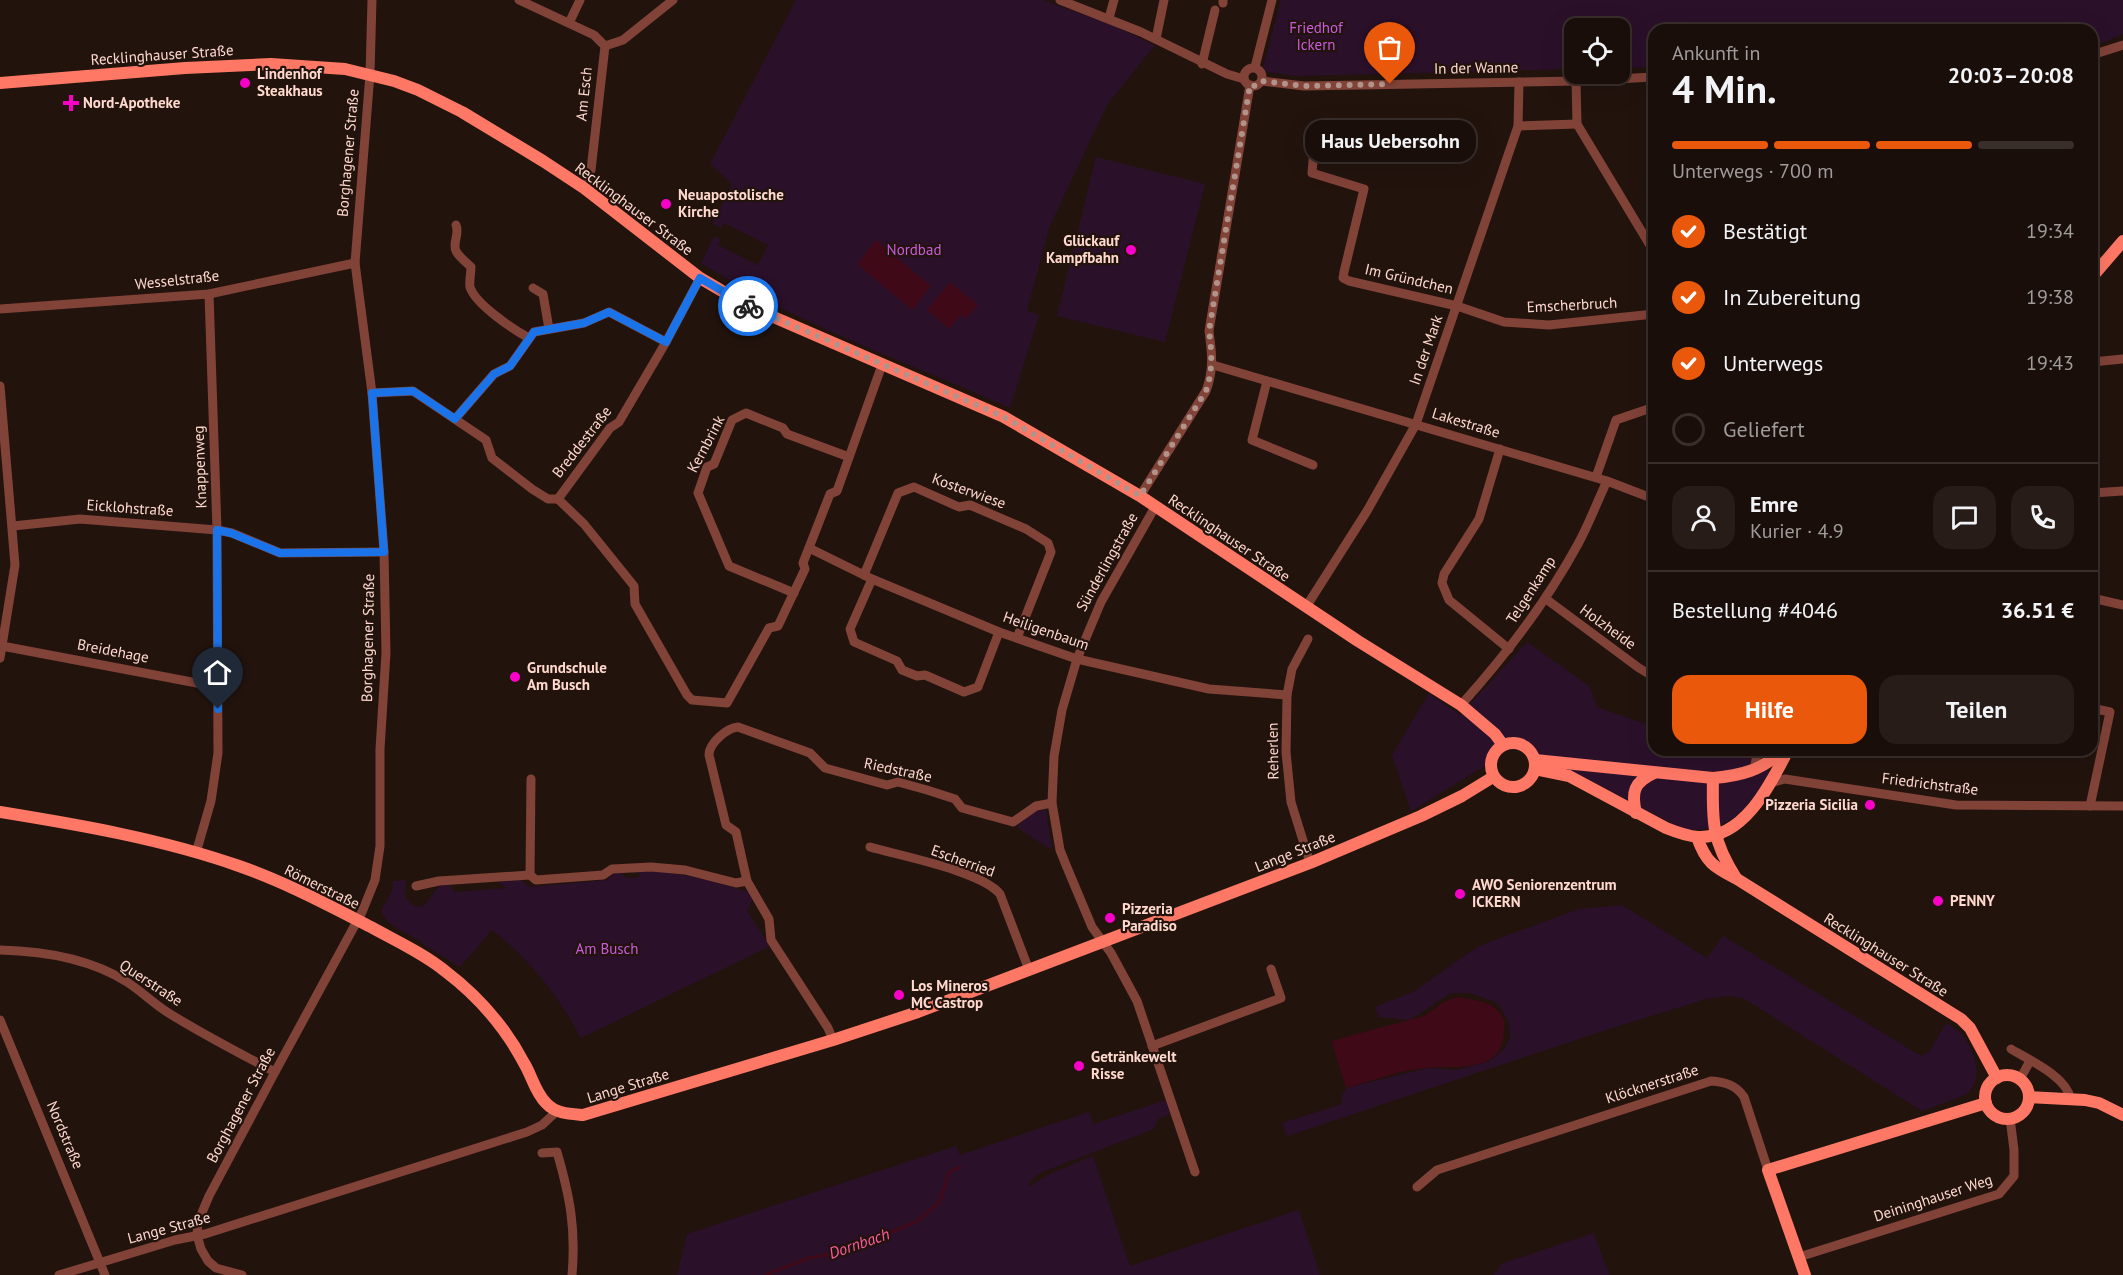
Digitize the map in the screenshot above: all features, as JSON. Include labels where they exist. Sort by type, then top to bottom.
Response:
[{"type":"main road","name":"Recklinghauser Straße","points":[[0,83],[247,64],[295,64],[370,74],[418,90],[462,112],[585,188],[700,278],[767,316],[1004,417],[1140,496],[1306,607],[1461,705],[1495,734],[1503,745]]},
{"type":"main road","points":[[2098,270],[2123,241]]},
{"type":"main road","points":[[1516,743],[1532,753],[1535,765],[1529,781],[1517,788],[1504,786],[1493,777],[1490,765],[1494,753],[1503,745],[1516,743]]},
{"type":"main road","points":[[1535,765],[1713,778],[1736,776],[1754,770],[1775,756]]},
{"type":"main road","points":[[1535,765],[1569,776],[1666,828],[1697,837],[1715,835],[1733,825],[1750,811],[1770,783],[1785,756]]},
{"type":"main road","points":[[1636,813],[1634,794],[1636,786],[1641,780],[1655,772]]},
{"type":"main road","name":"Lange Straße","points":[[556,1111],[568,1114],[591,1114],[918,1012],[1310,863],[1421,816],[1462,796],[1493,777]]},
{"type":"main road","name":"Recklinghauser Straße","points":[[1713,778],[1715,835],[1724,859],[1737,879]]},
{"type":"main road","name":"Römerstraße","points":[[0,812],[141,839],[196,853],[266,877],[333,906],[424,956],[472,993],[501,1025],[525,1064],[538,1093],[546,1104],[556,1111]]},
{"type":"main road","name":"Recklinghauser Straße","points":[[1697,837],[1707,859],[1713,866],[1961,1019],[1973,1034],[1997,1078]]},
{"type":"main road","points":[[2008,1075],[2020,1079],[2025,1084],[2029,1097],[2025,1109],[2016,1117],[2010,1118],[1993,1113],[1986,1103],[1987,1089],[1997,1078],[2008,1075]]},
{"type":"main road","points":[[2029,1097],[2070,1098],[2099,1103],[2123,1115]]},
{"type":"main road","points":[[1805,1275],[1768,1170],[1986,1103]]},
{"type":"street","name":"Borghagener Straße","points":[[197,1235],[202,1211],[358,921],[375,880],[380,846],[380,749],[386,653],[384,552],[372,393],[355,263],[370,74],[372,0]]},
{"type":"street","points":[[519,0],[594,35],[605,46],[623,40],[673,0]]},
{"type":"street","points":[[569,23],[580,0]]},
{"type":"street","points":[[1060,0],[1110,18],[1202,64],[1247,82],[1255,86],[1262,81],[1262,72],[1255,67],[1247,69],[1247,82],[1209,331],[1212,365],[1206,391],[1140,496]]},
{"type":"street","points":[[1110,18],[1114,0]]},
{"type":"street","points":[[1156,39],[1164,0]]},
{"type":"street","points":[[1255,67],[1272,0]]},
{"type":"street","points":[[1202,64],[1220,4]]},
{"type":"street","points":[[2098,53],[2123,45]]},
{"type":"street","name":"Am Esch","points":[[585,188],[591,170],[605,46]]},
{"type":"street","name":"In der Wanne","points":[[1630,78],[1648,77]]},
{"type":"street","name":"In der Wanne","points":[[1262,81],[1304,86],[1564,81]]},
{"type":"street","name":"In der Mark","points":[[1306,607],[1367,511],[1416,424],[1518,126],[1519,82]]},
{"type":"street","points":[[1576,84],[1577,124],[1648,242]]},
{"type":"street","points":[[1518,126],[1577,124]]},
{"type":"street","name":"Im Gründchen","points":[[1314,149],[1312,173],[1364,189],[1343,278],[1457,306]]},
{"type":"street","points":[[456,225],[458,230],[455,247],[457,253],[471,267],[470,287],[482,304],[517,332],[529,338]]},
{"type":"street","name":"Wesselstraße","points":[[0,309],[209,294],[355,263]]},
{"type":"street","name":"Breddestraße","points":[[558,499],[610,428],[619,422],[700,278]]},
{"type":"street","points":[[533,288],[543,294],[549,329]]},
{"type":"street","name":"Knappenweg","points":[[196,853],[212,801],[218,753],[217,530],[209,294]]},
{"type":"street","name":"Emscherbruch","points":[[1457,306],[1504,322],[1549,325],[1648,315]]},
{"type":"street","points":[[455,419],[494,374],[510,366],[534,332],[584,323],[609,312],[666,342]]},
{"type":"street","points":[[2098,361],[2123,359]]},
{"type":"street","points":[[372,393],[413,391],[486,440],[492,458],[532,489],[548,500],[558,499],[584,524],[634,586],[635,604],[687,695],[692,700],[727,703],[769,628],[778,626],[794,593],[805,568],[803,563],[808,548],[830,494],[837,491],[882,365]]},
{"type":"street","name":"Lakestraße","points":[[1212,365],[1596,477],[1648,497]]},
{"type":"street","points":[[1268,381],[1252,440],[1313,465]]},
{"type":"street","points":[[0,386],[13,526],[15,577],[0,658]]},
{"type":"street","points":[[1596,477],[1616,420],[1648,409]]},
{"type":"street","name":"Kernbrink","points":[[794,593],[729,566],[698,493],[708,467],[714,464],[732,420],[746,413],[783,428],[787,434],[849,457]]},
{"type":"street","points":[[1500,449],[1479,519],[1444,574],[1442,583],[1449,600],[1509,649]]},
{"type":"street","name":"Telgenkamp","points":[[1461,705],[1509,649],[1546,599],[1579,543],[1607,481]]},
{"type":"street","name":"Kosterwiese","points":[[999,632],[978,687],[964,692],[925,675],[917,676],[902,670],[897,661],[854,642],[850,629],[898,493],[914,487],[959,507],[970,505],[1026,529],[1048,543],[1051,552],[1017,638]]},
{"type":"street","points":[[2098,493],[2123,491]]},
{"type":"street","name":"Sünderlingstraße","points":[[1103,942],[1092,927],[1063,858],[1052,803],[1054,756],[1062,710],[1077,659],[1101,602],[1155,507]]},
{"type":"street","name":"Eicklohstraße","points":[[13,526],[80,519],[217,530],[231,533],[280,553],[384,552]]},
{"type":"street","name":"Heiligenbaum","points":[[808,548],[868,577],[999,632],[1077,659],[1209,689],[1287,695]]},
{"type":"street","name":"Holzheide","points":[[1546,599],[1648,673]]},
{"type":"street","points":[[2098,599],[2123,605]]},
{"type":"street","name":"Reherlen","points":[[1308,639],[1292,669],[1287,695],[1287,775],[1291,802],[1310,863]]},
{"type":"street","name":"Breidehage","points":[[2,646],[218,687]]},
{"type":"street","points":[[2090,806],[2110,712],[2098,709]]},
{"type":"street","name":"Riedstraße","points":[[833,1040],[771,940],[769,920],[747,880],[736,832],[726,825],[709,755],[711,745],[734,726],[810,753],[825,768],[887,785],[898,782],[927,790],[955,799],[962,808],[1013,822],[1036,806],[1052,803]]},
{"type":"street","points":[[1754,770],[1757,756]]},
{"type":"street","points":[[530,875],[531,779]]},
{"type":"street","name":"Friedrichstraße","points":[[1770,783],[1785,779],[1956,805],[2123,806]]},
{"type":"street","name":"Escherried","points":[[870,847],[954,870],[993,886],[1000,894],[1029,970]]},
{"type":"street","points":[[416,886],[439,881],[530,875],[536,880],[548,880],[603,875],[612,869],[651,867],[685,870],[736,883],[747,880]]},
{"type":"street","points":[[1103,942],[1137,1001],[1195,1172]]},
{"type":"street","name":"Querstraße","points":[[0,950],[34,950],[104,970],[127,982],[165,1011],[195,1029],[275,1072]]},
{"type":"street","points":[[1152,1046],[1281,998],[1271,969]]},
{"type":"street","name":"Nordstraße","points":[[0,1020],[102,1262],[105,1275]]},
{"type":"street","points":[[2011,1049],[2063,1082],[2070,1098]]},
{"type":"street","points":[[2020,1079],[2030,1061]]},
{"type":"street","name":"Klöcknerstraße","points":[[1417,1187],[1437,1170],[1711,1081],[1724,1082],[1739,1090],[1744,1097],[1768,1170]]},
{"type":"street","name":"Lange Straße","points":[[59,1275],[212,1232],[533,1130],[542,1125],[556,1111]]},
{"type":"street","name":"Deininghauser Weg","points":[[1799,1257],[2000,1194],[2014,1176],[2010,1118]]},
{"type":"street","points":[[542,1153],[557,1152],[572,1205],[574,1252],[572,1275]]},
{"type":"street","points":[[197,1235],[201,1249],[211,1264],[216,1268],[242,1275]]},
{"type":"green space","name":"Nordbad","points":[[796,0],[1043,0],[1109,24],[1155,45],[1107,105],[1049,228],[1027,311],[1039,315],[1010,408],[814,324],[701,263],[714,236],[721,239],[718,245],[758,265],[768,245],[724,223],[721,228],[712,224],[732,184],[710,164]]},
{"type":"green space","name":"Friedhof Ickern","points":[[1281,0],[2123,0],[2123,34],[2098,45],[2098,24],[1648,24],[1648,67],[1630,68],[1630,18],[1564,18],[1564,69],[1297,76],[1262,71]]},
{"type":"green space","name":"Glückauf Kampfbahn","points":[[1096,157],[1205,184],[1165,342],[1057,316]]},
{"type":"green space","points":[[1527,642],[1589,686],[1597,707],[1648,725],[1648,756],[1752,756],[1771,773],[1736,816],[1715,827],[1684,830],[1578,774],[1541,765],[1535,750],[1513,737],[1490,749],[1485,766],[1411,811],[1392,755],[1429,693],[1460,715]]},
{"type":"green space","points":[[1037,810],[1046,811],[1052,848],[1050,849],[1018,828],[1018,825]]},
{"type":"green space","name":"Am Busch","points":[[637,871],[680,874],[749,892],[754,898],[747,911],[770,946],[581,1038],[563,1008],[531,966],[492,930],[460,967],[395,927],[382,912],[393,881],[406,880],[405,897],[415,907],[424,906],[439,886],[450,885],[455,892],[505,888],[499,882],[521,880],[529,887],[607,880],[616,872],[621,872],[626,878],[641,877]]},
{"type":"green space","points":[[1622,905],[1707,958],[1723,936],[1921,1056],[1929,1052],[1946,1023],[1962,1035],[1971,1049],[1976,1065],[1975,1082],[1965,1095],[1922,1111],[1745,999],[1729,996],[1706,999],[1612,1028],[1287,1136],[1282,1123],[1342,1104],[1341,1098],[1346,1088],[1428,1068],[1457,1070],[1488,1062],[1504,1049],[1510,1038],[1509,1022],[1498,1003],[1470,993],[1451,993],[1410,1020],[1379,1017],[1375,1007],[1413,992],[1479,946],[1579,909]]},
{"type":"green space","points":[[1166,1100],[1170,1114],[1158,1119],[1154,1129],[1050,1169],[1039,1174],[1028,1184],[1030,1186],[1047,1175],[1093,1156],[1130,1266],[1299,1210],[1320,1275],[677,1275],[687,1234],[956,1146],[960,1155],[1089,1112],[1093,1124]]},
{"type":"green space","points":[[1594,1233],[1609,1275],[1494,1275],[1501,1264]]},
{"type":"shaded area","points":[[876,240],[931,286],[912,310],[857,264]]},
{"type":"shaded area","points":[[950,282],[978,305],[966,319],[961,315],[949,329],[927,310]]},
{"type":"shaded area","points":[[1457,997],[1491,1005],[1501,1014],[1504,1021],[1503,1040],[1499,1051],[1491,1058],[1472,1066],[1407,1071],[1346,1088],[1331,1041],[1424,1016],[1444,1002]]},
{"type":"waterway","name":"Dornbach","points":[[765,1275],[809,1258],[839,1253],[844,1247],[857,1241],[874,1239],[916,1222],[940,1202],[949,1172],[960,1167]]},
{"type":"way so far","points":[[748,306],[1004,417],[1140,496],[1206,391],[1210,380],[1212,355],[1209,331],[1250,85],[1258,85],[1262,81],[1304,86],[1390,84]]},
{"type":"place","name":"Lindenhof Steakhaus","points":[[245,83]]},
{"type":"place","name":"Haus Uebersohn","points":[[1390,84]]},
{"type":"place","name":"Nord-Apotheke","points":[[71,103]]},
{"type":"place","name":"Neuapostolische Kirche","points":[[666,204]]},
{"type":"place","name":"Glückauf Kampfbahn","points":[[1131,250]]},
{"type":"place","name":"Grundschule Am Busch","points":[[515,677]]},
{"type":"place","name":"Pizzeria Sicilia","points":[[1870,805]]},
{"type":"place","name":"AWO Seniorenzentrum ICKERN","points":[[1460,894]]},
{"type":"place","name":"PENNY","points":[[1938,901]]},
{"type":"place","name":"Pizzeria Paradiso","points":[[1110,918]]},
{"type":"place","name":"Los Mineros MC Castrop","points":[[899,995]]},
{"type":"place","name":"Getränkewelt Risse","points":[[1079,1066]]},
{"type":"route","points":[[218,709],[217,530],[231,533],[280,553],[384,552],[372,393],[413,391],[455,419],[494,374],[510,366],[534,332],[584,323],[609,312],[666,342],[700,278],[748,306]]}]
